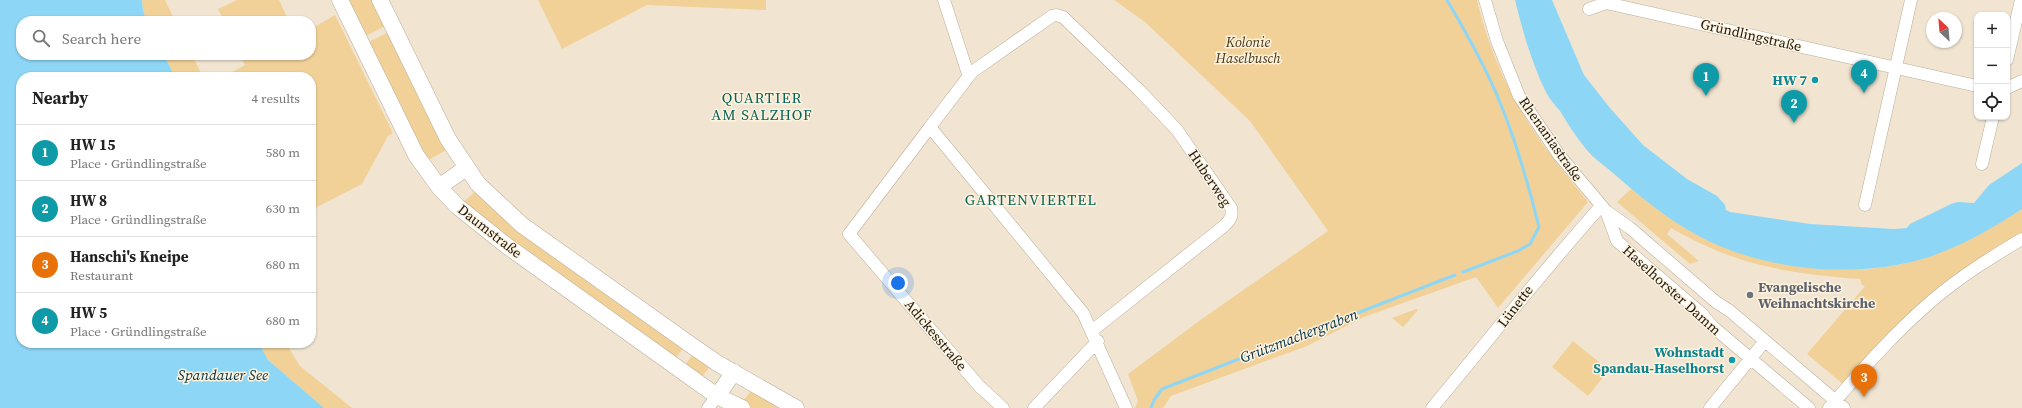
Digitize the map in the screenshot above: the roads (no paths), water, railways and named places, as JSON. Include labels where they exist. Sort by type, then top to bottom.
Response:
[{"type":"main road","name":"Daumstraße","points":[[340,0],[416,155],[439,187],[457,206],[476,223],[676,367],[712,402],[742,408]]},
{"type":"main road","name":"Daumstraße","points":[[380,0],[448,138],[466,168],[494,201],[522,225],[691,345],[796,408]]},
{"type":"main road","points":[[439,187],[466,168]]},
{"type":"main road","points":[[676,367],[691,345]]},
{"type":"main road","points":[[712,402],[734,372]]},
{"type":"street","points":[[944,0],[967,71],[970,74]]},
{"type":"street","name":"Rhenaniastraße","points":[[1485,0],[1497,41],[1519,96],[1559,155],[1603,208]]},
{"type":"street","points":[[1865,205],[1911,0]]},
{"type":"street","points":[[2010,48],[2021,0]]},
{"type":"street","name":"Gründlingstraße","points":[[1589,9],[1606,1],[1974,85]]},
{"type":"street","name":"Adickesstraße","points":[[1003,408],[979,386],[850,234],[970,74],[1052,16],[1056,15]]},
{"type":"street","name":"Huberweg","points":[[1056,15],[1063,17],[1100,52],[1177,130],[1232,208],[1230,220],[1224,226],[1095,335]]},
{"type":"street","points":[[2010,87],[2022,81]]},
{"type":"street","points":[[1982,164],[1992,120]]},
{"type":"street","points":[[930,127],[1084,312],[1126,408]]},
{"type":"street","name":"Haselhorster Damm","points":[[1603,208],[1630,228],[1716,302],[1730,311],[1836,406]]},
{"type":"street","name":"Haselhorster Damm","points":[[1603,208],[1617,241],[1701,313],[1712,326],[1809,408]]},
{"type":"street","name":"Lünette","points":[[1432,408],[1508,318],[1539,276],[1603,208]]},
{"type":"street","points":[[1836,406],[1882,348],[1935,298],[1986,261],[2022,239]]},
{"type":"street","points":[[1034,408],[1095,335]]},
{"type":"street","points":[[1710,408],[1765,341]]},
{"type":"water","name":"Spandauer See","points":[[0,0],[142,0],[145,16],[16,16],[16,60],[166,60],[172,72],[16,72],[16,348],[262,348],[268,360],[324,408],[0,408]]},
{"type":"water","points":[[1515,0],[1552,0],[1584,75],[1610,108],[1643,145],[1687,179],[1717,196],[1725,205],[1726,210],[1730,212],[1810,224],[1894,229],[1907,228],[1910,224],[1951,204],[1958,202],[1974,203],[1989,185],[2022,163],[2022,209],[1981,234],[1952,248],[1922,259],[1881,267],[1854,270],[1799,267],[1746,255],[1721,246],[1697,235],[1664,214],[1633,190],[1586,149],[1545,90],[1528,46]]},
{"type":"waterway","points":[[1447,0],[1483,65],[1501,105],[1522,166],[1539,227],[1530,244],[1518,251],[1463,272]]},
{"type":"waterway","name":"Grützmachergraben","points":[[1151,408],[1154,400],[1162,389],[1455,275]]},
{"type":"place","name":"HW 7","points":[[1815,80]]},
{"type":"place","name":"HW 5","points":[[1864,93]]},
{"type":"place","name":"HW 15","points":[[1706,96]]},
{"type":"place","name":"HW 8","points":[[1794,123]]},
{"type":"place","name":"Evangelische Weihnachtskirche","points":[[1750,295]]},
{"type":"place","name":"Wohnstadt Spandau-Haselhorst","points":[[1732,360]]},
{"type":"place","name":"Hanschi's Kneipe","points":[[1864,397]]},
{"type":"district","name":"QUARTIER AM SALZHOF","points":[[762,106]]},
{"type":"district","name":"GARTENVIERTEL","points":[[1031,200]]},
{"type":"park label","name":"Kolonie Haselbusch","points":[[1248,50]]}]
